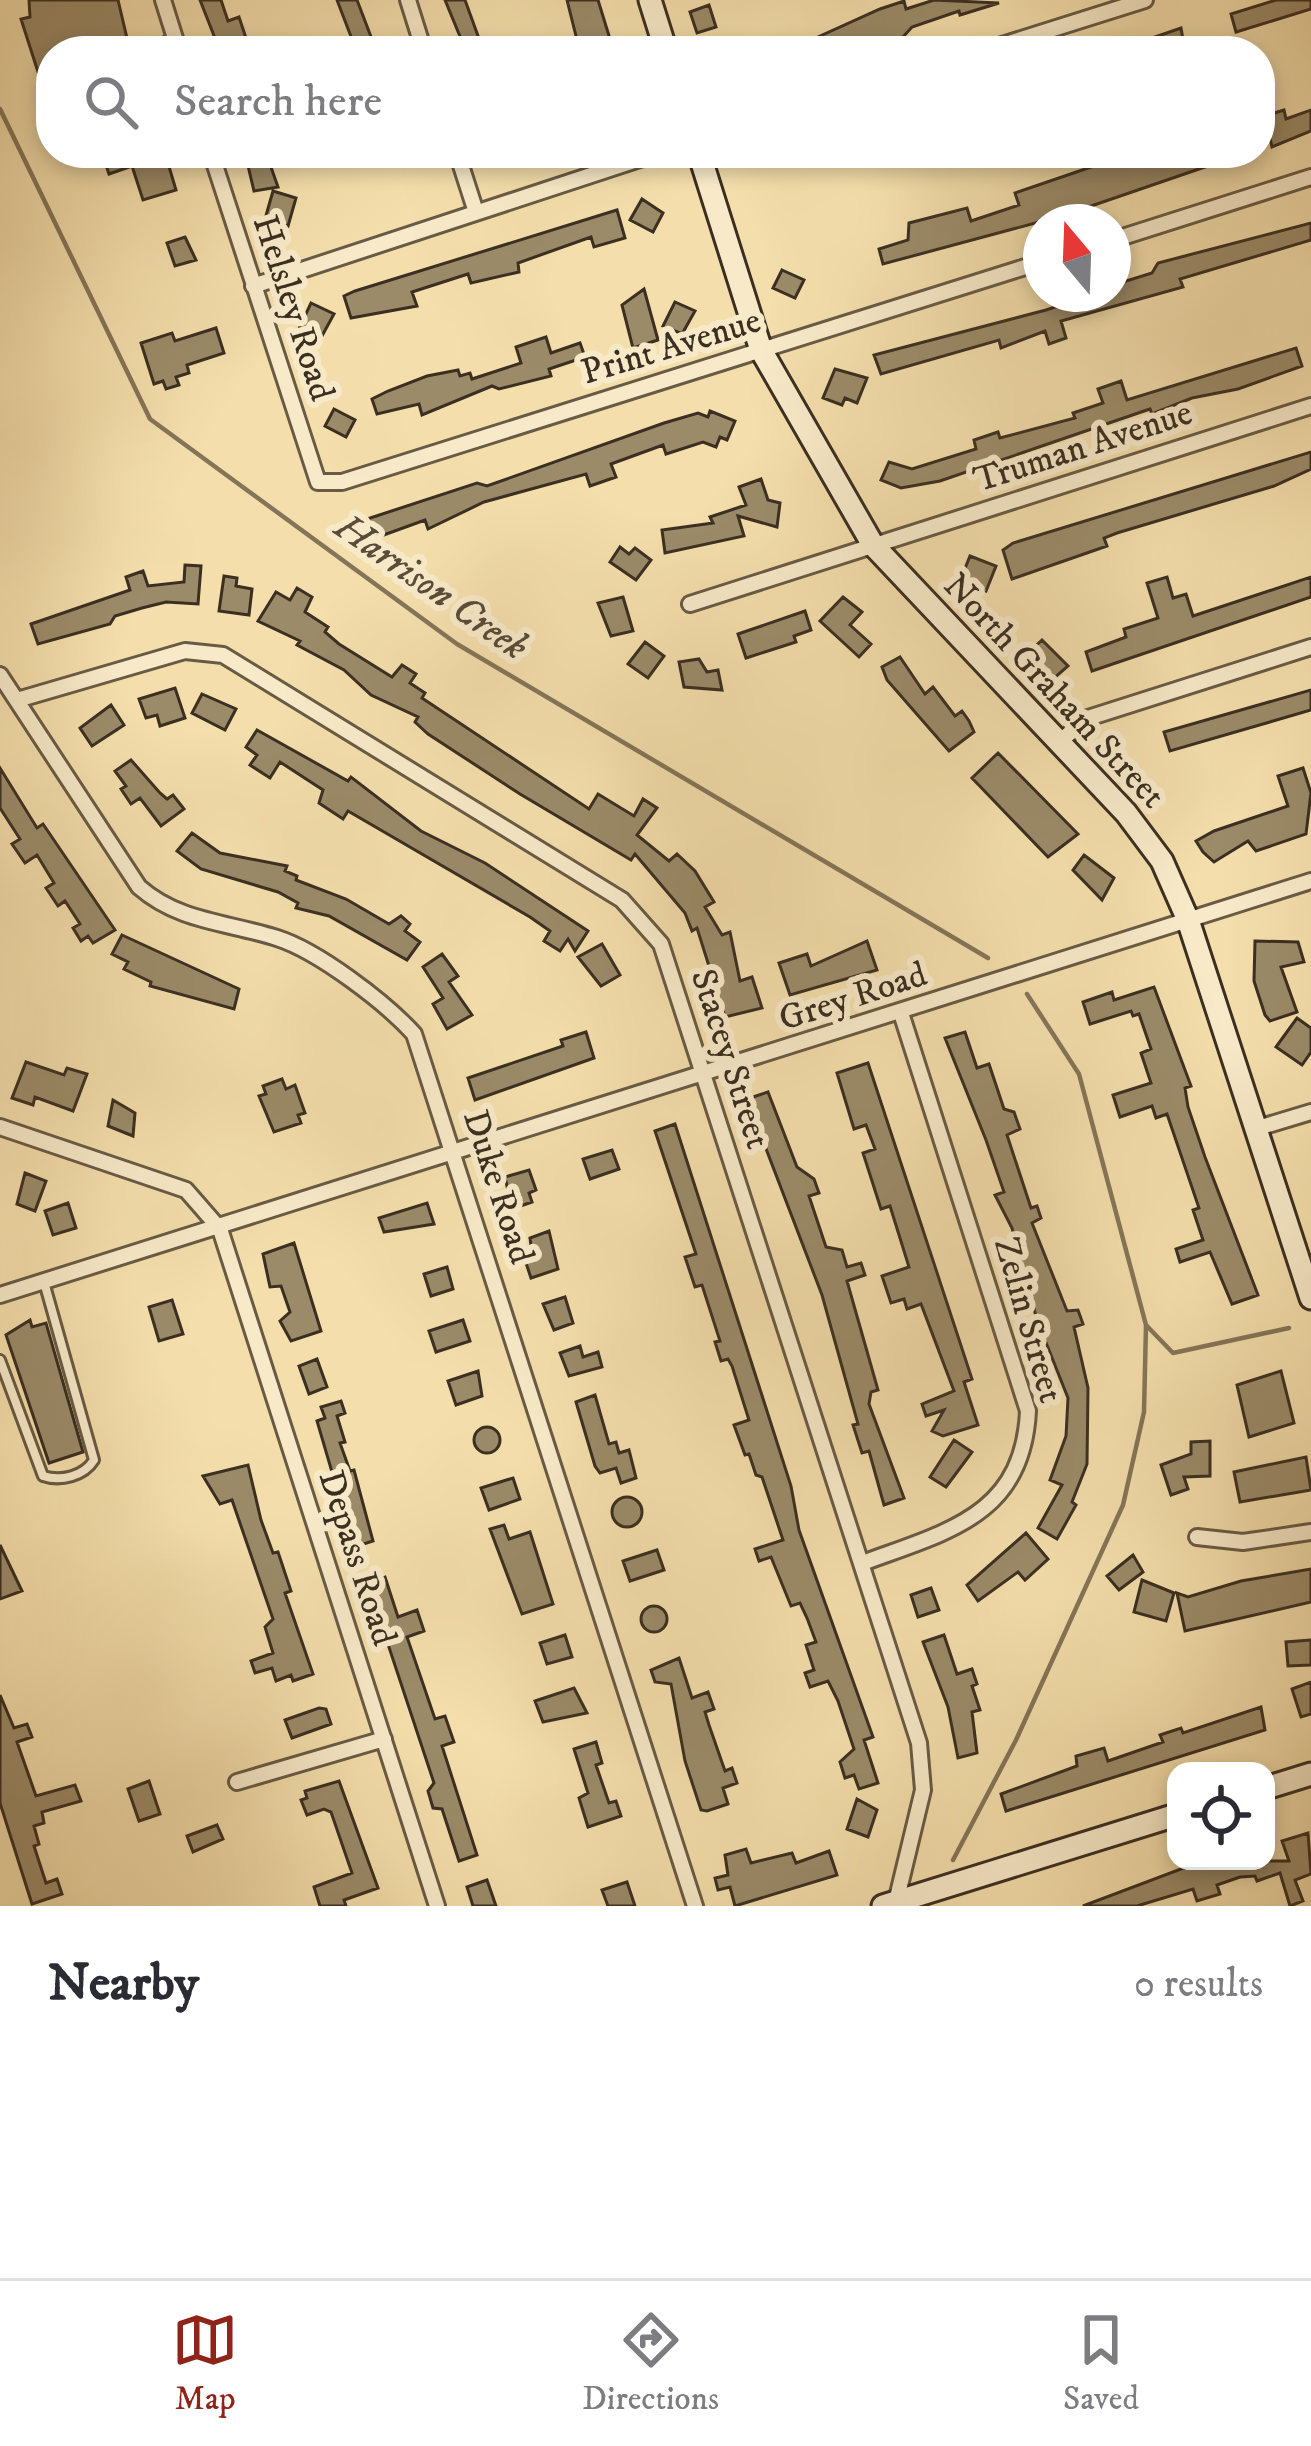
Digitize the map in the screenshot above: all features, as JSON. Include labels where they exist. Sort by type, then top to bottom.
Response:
[{"type":"main road","points":[[650,0],[661,36]]},
{"type":"main road","name":"North Graham Street","points":[[704,168],[761,350],[873,545],[1126,813],[1162,860],[1188,920],[1311,1298]]},
{"type":"main road","points":[[1275,1785],[1311,1774]]},
{"type":"main road","points":[[889,1904],[1167,1818]]},
{"type":"street","points":[[163,0],[174,36]]},
{"type":"street","points":[[408,0],[419,36]]},
{"type":"street","points":[[1031,36],[1145,0]]},
{"type":"street","name":"Helsley Road","points":[[216,168],[318,482]]},
{"type":"street","points":[[462,168],[475,209]]},
{"type":"street","points":[[253,286],[609,168]]},
{"type":"street","points":[[1131,234],[1311,177]]},
{"type":"street","name":"Print Avenue","points":[[318,482],[342,482],[1023,268]]},
{"type":"street","name":"Truman Avenue","points":[[690,604],[1311,406]]},
{"type":"street","points":[[1059,742],[1088,718],[1311,647]]},
{"type":"street","name":"Stacey Street","points":[[16,700],[185,651],[224,655],[622,899],[661,944],[865,1562],[921,1766],[917,1832],[889,1904]]},
{"type":"street","name":"Duke Road","points":[[0,675],[139,887],[166,910],[282,939],[390,1007],[414,1034],[456,1152],[695,1906]]},
{"type":"street","name":"Grey Road","points":[[0,1295],[1311,881]]},
{"type":"street","name":"Zelin Street","points":[[865,1562],[967,1525],[1000,1494],[1026,1450],[1028,1411],[901,1013]]},
{"type":"street","points":[[1258,1128],[1311,1112]]},
{"type":"street","points":[[0,1127],[186,1190],[220,1229]]},
{"type":"street","name":"Depass Road","points":[[220,1229],[437,1906]]},
{"type":"street","points":[[1197,1537],[1243,1542],[1311,1532]]},
{"type":"street","points":[[237,1782],[384,1739]]},
{"type":"lane","points":[[0,1360],[44,1476],[56,1480],[88,1470],[94,1460],[44,1282]]},
{"type":"building","points":[[29,0],[118,0],[126,36],[36,36],[36,66],[21,19],[30,17]]},
{"type":"building","points":[[200,0],[221,0],[228,21],[239,17],[245,36],[214,36]]},
{"type":"building","points":[[337,0],[357,0],[371,36],[351,36]]},
{"type":"building","points":[[445,0],[465,0],[478,36],[460,36]]},
{"type":"building","points":[[567,0],[598,0],[609,36],[576,36]]},
{"type":"building","points":[[934,0],[999,3],[912,27],[904,36],[820,36],[904,1],[906,9]]},
{"type":"building","points":[[1276,0],[1311,0],[1311,9],[1236,32],[1231,14]]},
{"type":"building","points":[[709,5],[716,27],[697,33],[690,12]]},
{"type":"building","points":[[1181,28],[1182,36],[1158,36]]},
{"type":"building","points":[[1284,110],[1286,119],[1311,110],[1311,131],[1275,146],[1275,113]]},
{"type":"building","points":[[133,168],[169,168],[176,190],[143,200]]},
{"type":"building","points":[[249,168],[271,168],[278,187],[254,191]]},
{"type":"building","points":[[1088,168],[1202,168],[1097,204],[1023,204],[1023,226],[883,264],[879,249],[908,240],[909,223],[967,208],[971,221],[1019,205],[1015,193]]},
{"type":"building","points":[[273,191],[296,198],[288,226],[265,219]]},
{"type":"building","points":[[642,199],[663,213],[653,232],[630,220]]},
{"type":"building","points":[[617,210],[625,238],[594,247],[591,237],[518,263],[519,272],[471,283],[468,274],[412,292],[417,306],[351,318],[344,296],[355,291]]},
{"type":"building","points":[[1311,223],[1311,240],[1180,279],[1183,287],[1131,301],[1131,279],[1152,273],[1158,263]]},
{"type":"building","points":[[185,237],[196,260],[175,266],[167,243]]},
{"type":"building","points":[[782,270],[804,280],[795,298],[773,288]]},
{"type":"building","points":[[644,289],[658,340],[633,348],[622,305]]},
{"type":"building","points":[[675,302],[695,311],[682,334],[663,326]]},
{"type":"building","points":[[311,303],[334,314],[322,336],[315,332],[311,340],[297,333]]},
{"type":"building","points":[[1038,312],[1093,312],[1061,321],[1066,338],[1049,344],[1045,331],[1001,348],[999,340],[881,374],[874,355]]},
{"type":"building","points":[[216,328],[224,353],[187,365],[189,373],[176,377],[179,385],[166,389],[163,381],[154,384],[141,343],[172,333],[175,341]]},
{"type":"building","points":[[546,337],[551,353],[580,343],[585,357],[549,369],[551,376],[499,389],[492,386],[422,415],[419,404],[377,414],[372,399],[388,391],[427,376],[458,370],[460,376],[470,373],[472,379],[521,363],[516,347]]},
{"type":"building","points":[[1296,348],[1302,366],[1238,389],[1192,398],[1152,414],[1150,409],[940,481],[901,488],[881,480],[889,462],[912,469],[976,449],[974,440],[998,432],[1000,438],[1075,418],[1073,413],[1103,403],[1098,389],[1121,381],[1127,400]]},
{"type":"building","points":[[835,369],[867,378],[857,403],[845,398],[842,405],[823,398]]},
{"type":"building","points":[[334,409],[355,420],[346,437],[325,426]]},
{"type":"building","points":[[710,411],[735,421],[727,440],[720,437],[716,447],[703,442],[666,454],[663,445],[611,464],[616,477],[590,486],[586,474],[484,502],[428,529],[425,520],[370,540],[364,520],[477,483],[487,486],[664,423],[698,413],[708,417]]},
{"type":"building","points":[[1311,452],[1311,469],[1274,486],[1117,533],[1104,538],[1107,546],[1012,579],[1003,550],[1013,543]]},
{"type":"building","points":[[761,479],[768,500],[780,503],[777,527],[738,516],[744,536],[665,553],[662,530],[713,523],[710,517],[746,505],[739,487]]},
{"type":"building","points":[[620,547],[629,554],[635,548],[651,560],[636,580],[610,562]]},
{"type":"building","points":[[970,556],[996,566],[986,591],[960,581]]},
{"type":"building","points":[[185,565],[201,566],[198,604],[166,602],[38,644],[31,624],[130,590],[126,577],[143,571],[148,586],[184,582]]},
{"type":"building","points":[[224,576],[237,578],[236,586],[252,589],[249,615],[219,611]]},
{"type":"building","points":[[1167,577],[1173,598],[1186,594],[1193,616],[1311,577],[1311,597],[1092,671],[1086,652],[1126,637],[1124,629],[1158,618],[1147,583]]},
{"type":"building","points":[[297,588],[312,597],[305,612],[328,627],[325,632],[339,644],[392,677],[402,665],[416,674],[410,683],[425,693],[422,698],[589,809],[598,794],[634,816],[643,799],[657,808],[637,835],[669,861],[677,854],[695,871],[714,902],[705,907],[722,935],[730,932],[740,981],[752,977],[762,1008],[725,1017],[697,928],[692,931],[685,913],[635,854],[631,860],[520,794],[428,734],[415,722],[418,717],[371,695],[344,670],[297,645],[300,641],[258,621],[276,592],[290,600]]},
{"type":"building","points":[[623,597],[633,631],[611,636],[598,603]]},
{"type":"building","points":[[843,597],[862,612],[850,625],[871,644],[859,657],[820,621]]},
{"type":"building","points":[[805,611],[811,630],[794,636],[796,642],[746,658],[738,634]]},
{"type":"building","points":[[1042,640],[1068,666],[1052,680],[1028,653]]},
{"type":"building","points":[[645,642],[664,656],[648,678],[628,664]]},
{"type":"building","points":[[900,657],[925,694],[933,687],[955,716],[962,711],[969,721],[974,732],[949,751],[887,680],[882,667]]},
{"type":"building","points":[[699,659],[707,672],[718,670],[722,690],[684,687],[679,662]]},
{"type":"building","points":[[175,688],[185,718],[160,726],[157,715],[146,718],[139,699]]},
{"type":"building","points":[[1311,690],[1311,710],[1170,751],[1164,732]]},
{"type":"building","points":[[202,694],[236,709],[225,730],[192,713]]},
{"type":"building","points":[[111,705],[124,725],[92,746],[80,728]]},
{"type":"building","points":[[257,730],[348,781],[351,777],[421,831],[485,863],[588,931],[575,951],[568,939],[560,951],[544,941],[550,931],[530,917],[348,811],[343,819],[319,803],[323,790],[280,762],[270,778],[250,765],[257,755],[246,747]]},
{"type":"building","points":[[998,753],[1078,834],[1048,857],[972,778]]},
{"type":"building","points":[[131,760],[160,793],[167,799],[173,795],[184,809],[161,826],[140,798],[131,804],[121,789],[126,786],[115,771]]},
{"type":"building","points":[[0,768],[37,828],[43,824],[115,930],[93,943],[88,936],[81,941],[73,928],[80,924],[65,901],[58,906],[46,888],[54,883],[37,855],[25,863],[12,844],[20,839],[0,808]]},
{"type":"building","points":[[1303,768],[1311,793],[1306,834],[1256,851],[1248,841],[1214,862],[1203,852],[1196,841],[1214,831],[1288,806],[1278,776]]},
{"type":"building","points":[[192,833],[220,853],[287,866],[285,871],[297,876],[296,880],[346,899],[389,924],[401,916],[410,924],[405,931],[420,942],[407,960],[329,916],[296,908],[298,903],[278,892],[201,869],[177,851]]},
{"type":"building","points":[[1084,855],[1114,878],[1102,900],[1073,870]]},
{"type":"building","points":[[122,935],[239,989],[234,1009],[150,986],[151,982],[124,969],[128,962],[112,954]]},
{"type":"building","points":[[867,941],[877,970],[790,995],[779,963],[807,954],[811,966]]},
{"type":"building","points":[[1255,941],[1298,942],[1304,962],[1281,967],[1297,1012],[1270,1021],[1265,1015],[1254,981]]},
{"type":"building","points":[[602,944],[620,975],[601,986],[578,957]]},
{"type":"building","points":[[442,954],[458,976],[449,982],[472,1015],[447,1029],[433,1004],[443,998],[423,967]]},
{"type":"building","points":[[1154,987],[1191,1086],[1185,1088],[1188,1107],[1258,1295],[1232,1304],[1210,1252],[1180,1262],[1176,1249],[1203,1240],[1193,1210],[1199,1208],[1167,1114],[1156,1118],[1152,1106],[1120,1117],[1113,1095],[1151,1083],[1141,1053],[1151,1049],[1139,1014],[1133,1016],[1131,1011],[1090,1024],[1083,1002],[1112,992],[1114,1000]]},
{"type":"building","points":[[1297,1018],[1311,1028],[1311,1052],[1302,1065],[1276,1047]]},
{"type":"building","points":[[586,1032],[594,1058],[475,1100],[468,1078],[563,1046],[561,1040]]},
{"type":"building","points":[[965,1032],[977,1068],[989,1064],[1004,1109],[1014,1112],[1020,1129],[1007,1135],[1031,1208],[1037,1206],[1041,1218],[1032,1223],[1067,1311],[1078,1310],[1083,1324],[1074,1327],[1088,1388],[1087,1464],[1072,1502],[1076,1505],[1057,1539],[1038,1528],[1062,1485],[1050,1480],[1066,1436],[1068,1398],[1037,1320],[1012,1228],[995,1195],[1004,1192],[945,1038]]},
{"type":"building","points":[[26,1062],[64,1075],[67,1068],[87,1074],[73,1111],[35,1097],[33,1105],[12,1098]]},
{"type":"building","points":[[868,1063],[972,1379],[964,1382],[978,1425],[943,1436],[932,1431],[944,1410],[926,1416],[922,1404],[954,1391],[921,1304],[907,1309],[904,1299],[891,1303],[882,1276],[909,1267],[890,1206],[881,1209],[863,1153],[875,1149],[866,1125],[854,1129],[837,1073]]},
{"type":"building","points":[[282,1079],[286,1089],[295,1085],[305,1113],[298,1115],[301,1123],[274,1132],[259,1096],[266,1094],[263,1086]]},
{"type":"building","points":[[768,1092],[797,1167],[814,1179],[819,1193],[809,1196],[826,1247],[842,1250],[847,1267],[861,1263],[865,1275],[847,1281],[878,1390],[871,1392],[869,1404],[904,1498],[884,1505],[869,1451],[862,1453],[853,1425],[858,1424],[822,1295],[747,1099]]},
{"type":"building","points":[[113,1100],[135,1113],[133,1136],[108,1126]]},
{"type":"building","points":[[675,1124],[791,1486],[799,1530],[873,1737],[864,1740],[878,1783],[859,1789],[854,1775],[845,1778],[840,1762],[854,1749],[838,1701],[828,1681],[810,1687],[805,1673],[814,1670],[806,1645],[816,1642],[807,1618],[800,1603],[791,1606],[771,1557],[759,1561],[755,1549],[783,1540],[762,1477],[756,1475],[749,1454],[745,1455],[734,1425],[749,1420],[732,1366],[728,1359],[721,1361],[715,1342],[720,1341],[702,1285],[695,1287],[685,1257],[696,1254],[655,1131]]},
{"type":"building","points":[[612,1150],[619,1169],[590,1179],[583,1159]]},
{"type":"building","points":[[529,1170],[536,1190],[529,1193],[532,1202],[512,1209],[505,1177]]},
{"type":"building","points":[[25,1173],[46,1181],[35,1211],[17,1204]]},
{"type":"building","points":[[68,1203],[76,1228],[53,1235],[45,1211]]},
{"type":"building","points":[[427,1203],[434,1224],[384,1232],[379,1218]]},
{"type":"building","points":[[549,1231],[558,1269],[531,1278],[524,1257],[532,1254],[530,1238]]},
{"type":"building","points":[[294,1243],[321,1331],[291,1341],[280,1321],[290,1312],[281,1286],[270,1287],[263,1254]]},
{"type":"building","points":[[447,1267],[453,1289],[431,1296],[424,1274]]},
{"type":"building","points":[[565,1297],[573,1323],[554,1330],[543,1304]]},
{"type":"building","points":[[172,1300],[183,1334],[159,1341],[149,1307]]},
{"type":"building","points":[[30,1320],[32,1327],[46,1323],[83,1452],[49,1463],[6,1335]]},
{"type":"building","points":[[463,1320],[470,1341],[436,1352],[429,1331]]},
{"type":"building","points":[[580,1346],[583,1357],[598,1352],[602,1367],[569,1376],[560,1353]]},
{"type":"building","points":[[317,1359],[327,1387],[309,1394],[299,1366]]},
{"type":"building","points":[[478,1371],[482,1396],[456,1405],[448,1381]]},
{"type":"building","points":[[1281,1371],[1294,1423],[1249,1437],[1237,1385]]},
{"type":"building","points":[[595,1395],[609,1444],[616,1442],[619,1453],[629,1450],[636,1478],[621,1483],[616,1468],[600,1473],[595,1466],[576,1402]]},
{"type":"building","points":[[341,1401],[345,1413],[337,1416],[345,1442],[340,1443],[350,1471],[354,1470],[373,1541],[354,1547],[317,1421],[325,1418],[321,1407]]},
{"type":"building","points":[[487,1427],[500,1440],[487,1453],[474,1440]]},
{"type":"building","points":[[954,1440],[972,1452],[946,1487],[930,1477]]},
{"type":"building","points":[[1210,1441],[1210,1476],[1184,1477],[1188,1489],[1171,1495],[1161,1465],[1191,1454],[1191,1442]]},
{"type":"building","points":[[1306,1457],[1311,1490],[1240,1502],[1234,1472]]},
{"type":"building","points":[[248,1465],[261,1520],[273,1553],[278,1552],[291,1591],[285,1593],[313,1674],[293,1681],[291,1675],[276,1681],[272,1668],[255,1673],[251,1661],[273,1653],[265,1627],[273,1619],[232,1500],[220,1504],[203,1476]]},
{"type":"building","points":[[513,1478],[520,1499],[489,1510],[481,1488]]},
{"type":"building","points":[[627,1497],[638,1501],[642,1512],[638,1523],[627,1527],[616,1523],[612,1512],[616,1501]]},
{"type":"building","points":[[504,1525],[509,1539],[530,1532],[553,1604],[522,1614],[490,1529]]},
{"type":"building","points":[[1026,1533],[1048,1559],[1025,1580],[1018,1572],[978,1601],[967,1585]]},
{"type":"building","points":[[0,1545],[22,1591],[0,1599]]},
{"type":"building","points":[[657,1550],[664,1570],[630,1581],[623,1561]]},
{"type":"building","points":[[1133,1555],[1143,1572],[1119,1590],[1107,1576]]},
{"type":"building","points":[[1311,1569],[1311,1602],[1185,1631],[1177,1593],[1188,1597],[1241,1581]]},
{"type":"building","points":[[385,1577],[398,1617],[417,1610],[424,1631],[407,1637],[435,1719],[445,1716],[454,1742],[442,1746],[477,1855],[459,1861],[442,1809],[433,1808],[428,1791],[434,1783],[370,1590],[369,1582]]},
{"type":"building","points":[[1142,1580],[1174,1593],[1166,1621],[1134,1612]]},
{"type":"building","points":[[931,1588],[939,1610],[918,1617],[911,1595]]},
{"type":"building","points":[[654,1606],[667,1619],[654,1632],[641,1619]]},
{"type":"building","points":[[565,1635],[572,1657],[547,1664],[540,1643]]},
{"type":"building","points":[[944,1635],[957,1674],[972,1669],[980,1710],[972,1712],[977,1753],[958,1758],[948,1707],[923,1642]]},
{"type":"building","points":[[1311,1640],[1311,1665],[1288,1666],[1286,1642]]},
{"type":"building","points":[[679,1658],[692,1698],[708,1692],[714,1709],[705,1712],[709,1725],[725,1771],[732,1768],[737,1783],[723,1788],[728,1804],[707,1811],[701,1810],[685,1761],[671,1684],[655,1682],[651,1670]]},
{"type":"building","points":[[1311,1682],[1311,1714],[1301,1717],[1292,1689]]},
{"type":"building","points":[[574,1688],[587,1713],[543,1722],[535,1701]]},
{"type":"building","points":[[0,1695],[14,1728],[27,1724],[32,1737],[17,1742],[36,1796],[75,1785],[81,1801],[42,1812],[44,1823],[34,1826],[39,1844],[34,1846],[46,1883],[57,1879],[62,1894],[32,1904],[0,1803]]},
{"type":"building","points":[[1261,1707],[1265,1730],[1006,1811],[1001,1794],[1077,1766],[1076,1756],[1104,1748],[1108,1761],[1163,1742],[1160,1735],[1181,1728],[1183,1733]]},
{"type":"building","points":[[326,1709],[331,1724],[292,1738],[285,1720]]},
{"type":"building","points":[[596,1742],[602,1763],[596,1765],[609,1803],[616,1801],[621,1816],[588,1827],[579,1798],[588,1793],[574,1749]]},
{"type":"building","points":[[149,1781],[160,1814],[139,1821],[128,1789]]},
{"type":"building","points":[[339,1781],[378,1888],[344,1900],[346,1906],[320,1906],[314,1887],[352,1873],[331,1812],[324,1809],[307,1815],[301,1800],[307,1798],[305,1791]]},
{"type":"building","points":[[857,1799],[877,1810],[868,1837],[847,1829]]},
{"type":"building","points":[[217,1825],[223,1839],[193,1852],[187,1836]]},
{"type":"building","points":[[1308,1833],[1311,1874],[1295,1880],[1303,1901],[1290,1906],[1280,1873],[1257,1881],[1255,1876],[1240,1877],[1217,1885],[1220,1894],[1197,1901],[1193,1889],[1137,1906],[1083,1906],[1178,1870],[1275,1870],[1275,1861],[1289,1861],[1282,1841]]},
{"type":"building","points":[[746,1849],[751,1863],[792,1853],[796,1863],[829,1851],[837,1875],[735,1906],[730,1887],[718,1890],[715,1878],[728,1875],[725,1855]]},
{"type":"building","points":[[487,1880],[496,1906],[473,1906],[467,1887]]},
{"type":"building","points":[[627,1882],[635,1906],[608,1906],[602,1890]]},
{"type":"waterway","name":"Harrison Creek","points":[[0,109],[150,419],[457,644],[988,958]]},
{"type":"waterway","name":"Harrison Creek","points":[[1027,994],[1079,1074],[1146,1325],[1173,1353],[1289,1328]]},
{"type":"waterway","points":[[953,1860],[1016,1740],[1123,1505],[1144,1412],[1146,1325]]}]
